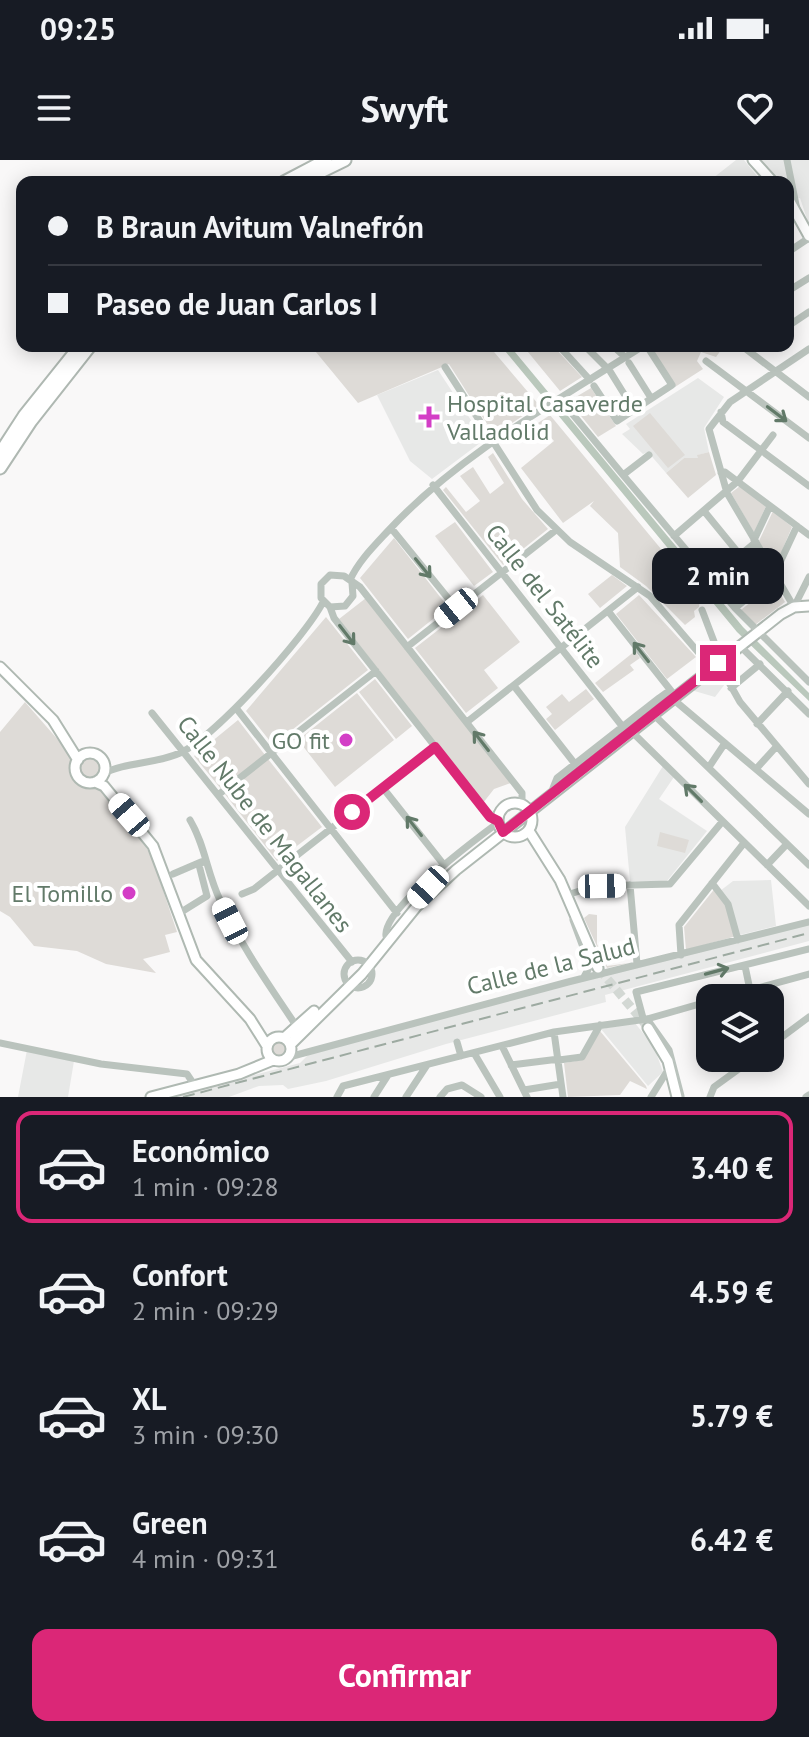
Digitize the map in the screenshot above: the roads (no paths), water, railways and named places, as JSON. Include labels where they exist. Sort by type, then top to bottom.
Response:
[{"type":"highway","points":[[298,176],[345,160]]},
{"type":"highway","points":[[309,176],[329,163]]},
{"type":"highway","points":[[0,453],[44,389],[75,352]]},
{"type":"highway","points":[[0,468],[31,421],[85,352]]},
{"type":"main road","points":[[753,160],[768,176]]},
{"type":"main road","points":[[794,206],[809,237]]},
{"type":"main road","points":[[526,808],[756,633],[794,607],[809,606]]},
{"type":"main road","points":[[0,667],[37,701],[78,755]]},
{"type":"main road","points":[[368,964],[386,936],[428,887],[500,826],[627,730],[654,715],[674,696]]},
{"type":"main road","points":[[78,755],[94,754],[103,776],[153,846],[196,960],[262,1034],[278,1046],[289,1057],[283,1061],[278,1046]]},
{"type":"main road","points":[[78,755],[75,767],[78,777],[84,782],[103,776]]},
{"type":"main road","points":[[526,808],[528,835],[554,869],[598,968]]},
{"type":"main road","points":[[500,826],[511,836],[528,835]]},
{"type":"main road","points":[[278,1046],[368,964],[427,897],[500,826]]},
{"type":"main road","points":[[151,1097],[259,1065],[348,983]]},
{"type":"main road","points":[[643,1021],[665,1054],[676,1096]]},
{"type":"street","points":[[794,195],[797,210]]},
{"type":"street","points":[[564,352],[592,383],[617,421],[672,385],[649,352]]},
{"type":"street","points":[[591,352],[607,368],[634,410]]},
{"type":"street","points":[[619,352],[651,398]]},
{"type":"street","points":[[103,776],[184,752],[236,708],[319,611],[327,605],[348,604],[353,596],[348,580],[355,569],[433,485],[492,442],[559,399],[592,383],[607,368],[637,352]]},
{"type":"street","points":[[750,352],[809,397]]},
{"type":"street","points":[[794,607],[727,493],[710,435],[711,423],[746,390],[807,353]]},
{"type":"street","points":[[706,361],[809,438]]},
{"type":"street","points":[[445,367],[527,496],[556,530],[638,587],[664,610],[716,663],[757,724],[809,784]]},
{"type":"street","points":[[559,399],[756,633],[809,682]]},
{"type":"street","points":[[721,412],[723,422],[809,486]]},
{"type":"street","points":[[711,423],[723,422]]},
{"type":"street","points":[[674,536],[727,493],[773,435]]},
{"type":"street","points":[[623,475],[649,455]]},
{"type":"street","points":[[721,473],[738,481],[809,535]]},
{"type":"street","name":"Calle del Satélite","points":[[433,485],[627,730],[809,906]]},
{"type":"street","points":[[710,580],[755,541],[770,506]]},
{"type":"street","points":[[704,511],[740,555]]},
{"type":"street","points":[[735,608],[775,574],[797,526]]},
{"type":"street","points":[[391,528],[456,608]]},
{"type":"street","points":[[407,647],[556,530]]},
{"type":"street","points":[[386,936],[385,929],[397,913],[444,865],[500,826],[332,615],[319,593],[323,580],[335,574],[360,587],[522,793],[526,808]]},
{"type":"street","points":[[794,607],[809,577]]},
{"type":"street","points":[[467,722],[638,587]]},
{"type":"street","points":[[702,610],[716,663]]},
{"type":"street","points":[[608,611],[674,696],[809,814]]},
{"type":"street","points":[[740,646],[809,714]]},
{"type":"street","points":[[731,688],[760,664]]},
{"type":"street","points":[[218,795],[376,671]]},
{"type":"street","points":[[514,686],[575,764]]},
{"type":"street","points":[[757,724],[788,691]]},
{"type":"street","points":[[236,708],[397,913]]},
{"type":"street","name":"Calle Nube de Magallanes","points":[[152,713],[348,962]]},
{"type":"street","points":[[654,715],[809,865]]},
{"type":"street","points":[[553,788],[557,778],[627,730]]},
{"type":"street","points":[[709,767],[725,743]]},
{"type":"street","points":[[242,894],[278,871],[435,747]]},
{"type":"street","points":[[756,769],[776,747]]},
{"type":"street","points":[[383,788],[444,865]]},
{"type":"street","points":[[178,914],[207,896],[201,838],[190,820]]},
{"type":"street","points":[[583,978],[590,973],[590,966],[568,897],[595,886],[670,884],[722,822]]},
{"type":"street","points":[[681,955],[679,925],[744,843]]},
{"type":"street","points":[[767,865],[786,845]]},
{"type":"street","points":[[173,874],[202,862]]},
{"type":"street","points":[[202,862],[240,940],[297,1027]]},
{"type":"street","points":[[712,883],[728,904],[738,940]]},
{"type":"street","points":[[630,885],[637,964]]},
{"type":"street","name":"Calle de la Salud","points":[[289,1057],[583,978],[809,922]]},
{"type":"street","points":[[676,1096],[643,1021],[636,992],[809,949]]},
{"type":"street","points":[[348,983],[348,962],[368,964]]},
{"type":"street","points":[[745,966],[749,984]]},
{"type":"street","points":[[772,984],[809,974]]},
{"type":"street","points":[[337,1097],[343,1086],[554,1032],[643,1021],[696,1005]]},
{"type":"street","points":[[784,1036],[809,1017]]},
{"type":"street","points":[[511,1065],[582,1057],[600,1025]]},
{"type":"street","points":[[554,1032],[563,1097]]},
{"type":"street","points":[[457,1042],[461,1056]]},
{"type":"street","points":[[0,1043],[101,1064],[187,1074],[195,1086]]},
{"type":"street","points":[[278,1046],[302,1052]]},
{"type":"street","points":[[502,1046],[526,1093],[561,1084]]},
{"type":"street","points":[[474,1053],[500,1097]]},
{"type":"street","points":[[406,1097],[427,1065]]},
{"type":"street","points":[[710,1097],[714,1087],[735,1072]]},
{"type":"street","points":[[653,1094],[666,1073]]},
{"type":"street","points":[[374,1097],[388,1075]]},
{"type":"street","points":[[440,1097],[447,1089],[462,1085],[472,1088],[481,1097]]},
{"type":"street","points":[[653,1094],[663,1087],[676,1096]]},
{"type":"tunnel","points":[[599,969],[646,1025]]},
{"type":"railway","points":[[183,1097],[809,933]]},
{"type":"place","name":"Hospital Casaverde Valladolid","points":[[429,417]]},
{"type":"place","name":"GO fit","points":[[346,740]]},
{"type":"place","name":"El Tomillo","points":[[129,893]]}]
